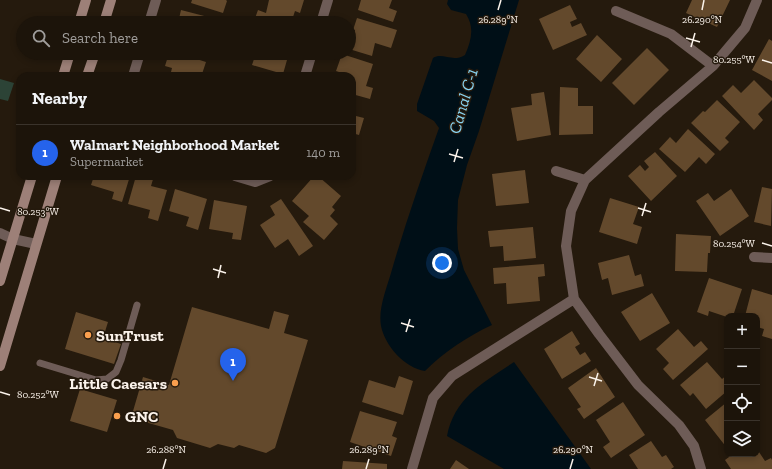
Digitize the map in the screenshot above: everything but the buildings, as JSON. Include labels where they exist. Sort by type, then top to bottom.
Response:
[{"type":"main road","points":[[81,16],[86,0]]},
{"type":"main road","points":[[106,16],[111,0]]},
{"type":"main road","points":[[64,72],[68,60]]},
{"type":"main road","points":[[89,72],[92,60]]},
{"type":"main road","points":[[0,281],[31,180]]},
{"type":"main road","points":[[0,366],[56,180]]},
{"type":"street","points":[[151,16],[156,0]]},
{"type":"street","points":[[323,16],[328,0]]},
{"type":"street","points":[[701,469],[694,446],[679,425],[638,385],[574,299],[566,246],[571,211],[585,180],[659,112],[713,66],[744,28],[757,0]]},
{"type":"street","points":[[616,11],[671,34],[713,66]]},
{"type":"street","points":[[134,72],[138,60]]},
{"type":"street","points":[[306,72],[310,60]]},
{"type":"street","points":[[556,171],[585,180]]},
{"type":"street","points":[[248,180],[255,182],[260,180]]},
{"type":"street","points":[[0,233],[13,239],[36,244]]},
{"type":"street","points":[[754,257],[772,258]]},
{"type":"street","points":[[412,469],[433,398],[452,376],[574,299]]},
{"type":"lane","points":[[40,364],[96,380],[107,379],[116,372],[121,360],[137,305]]},
{"type":"green space","points":[[0,79],[14,83],[8,101],[0,99]]},
{"type":"water","name":"Canal C-1","points":[[448,0],[519,0],[479,131],[467,165],[458,200],[458,249],[464,270],[492,325],[457,345],[440,357],[425,371],[410,366],[397,355],[383,334],[380,320],[385,293],[402,236],[439,128],[434,121],[417,111],[417,104],[433,58],[437,56],[452,58],[460,57],[465,55],[469,45],[471,29],[469,19],[466,14],[451,10],[447,4]]},
{"type":"water","points":[[514,362],[591,469],[504,469],[447,436],[456,411],[463,401],[481,384]]},
{"type":"place","name":"SunTrust","points":[[88,335]]},
{"type":"place","name":"Walmart Neighborhood Market","points":[[233,381]]},
{"type":"place","name":"Little Caesars","points":[[175,383]]},
{"type":"place","name":"GNC","points":[[117,416]]}]
